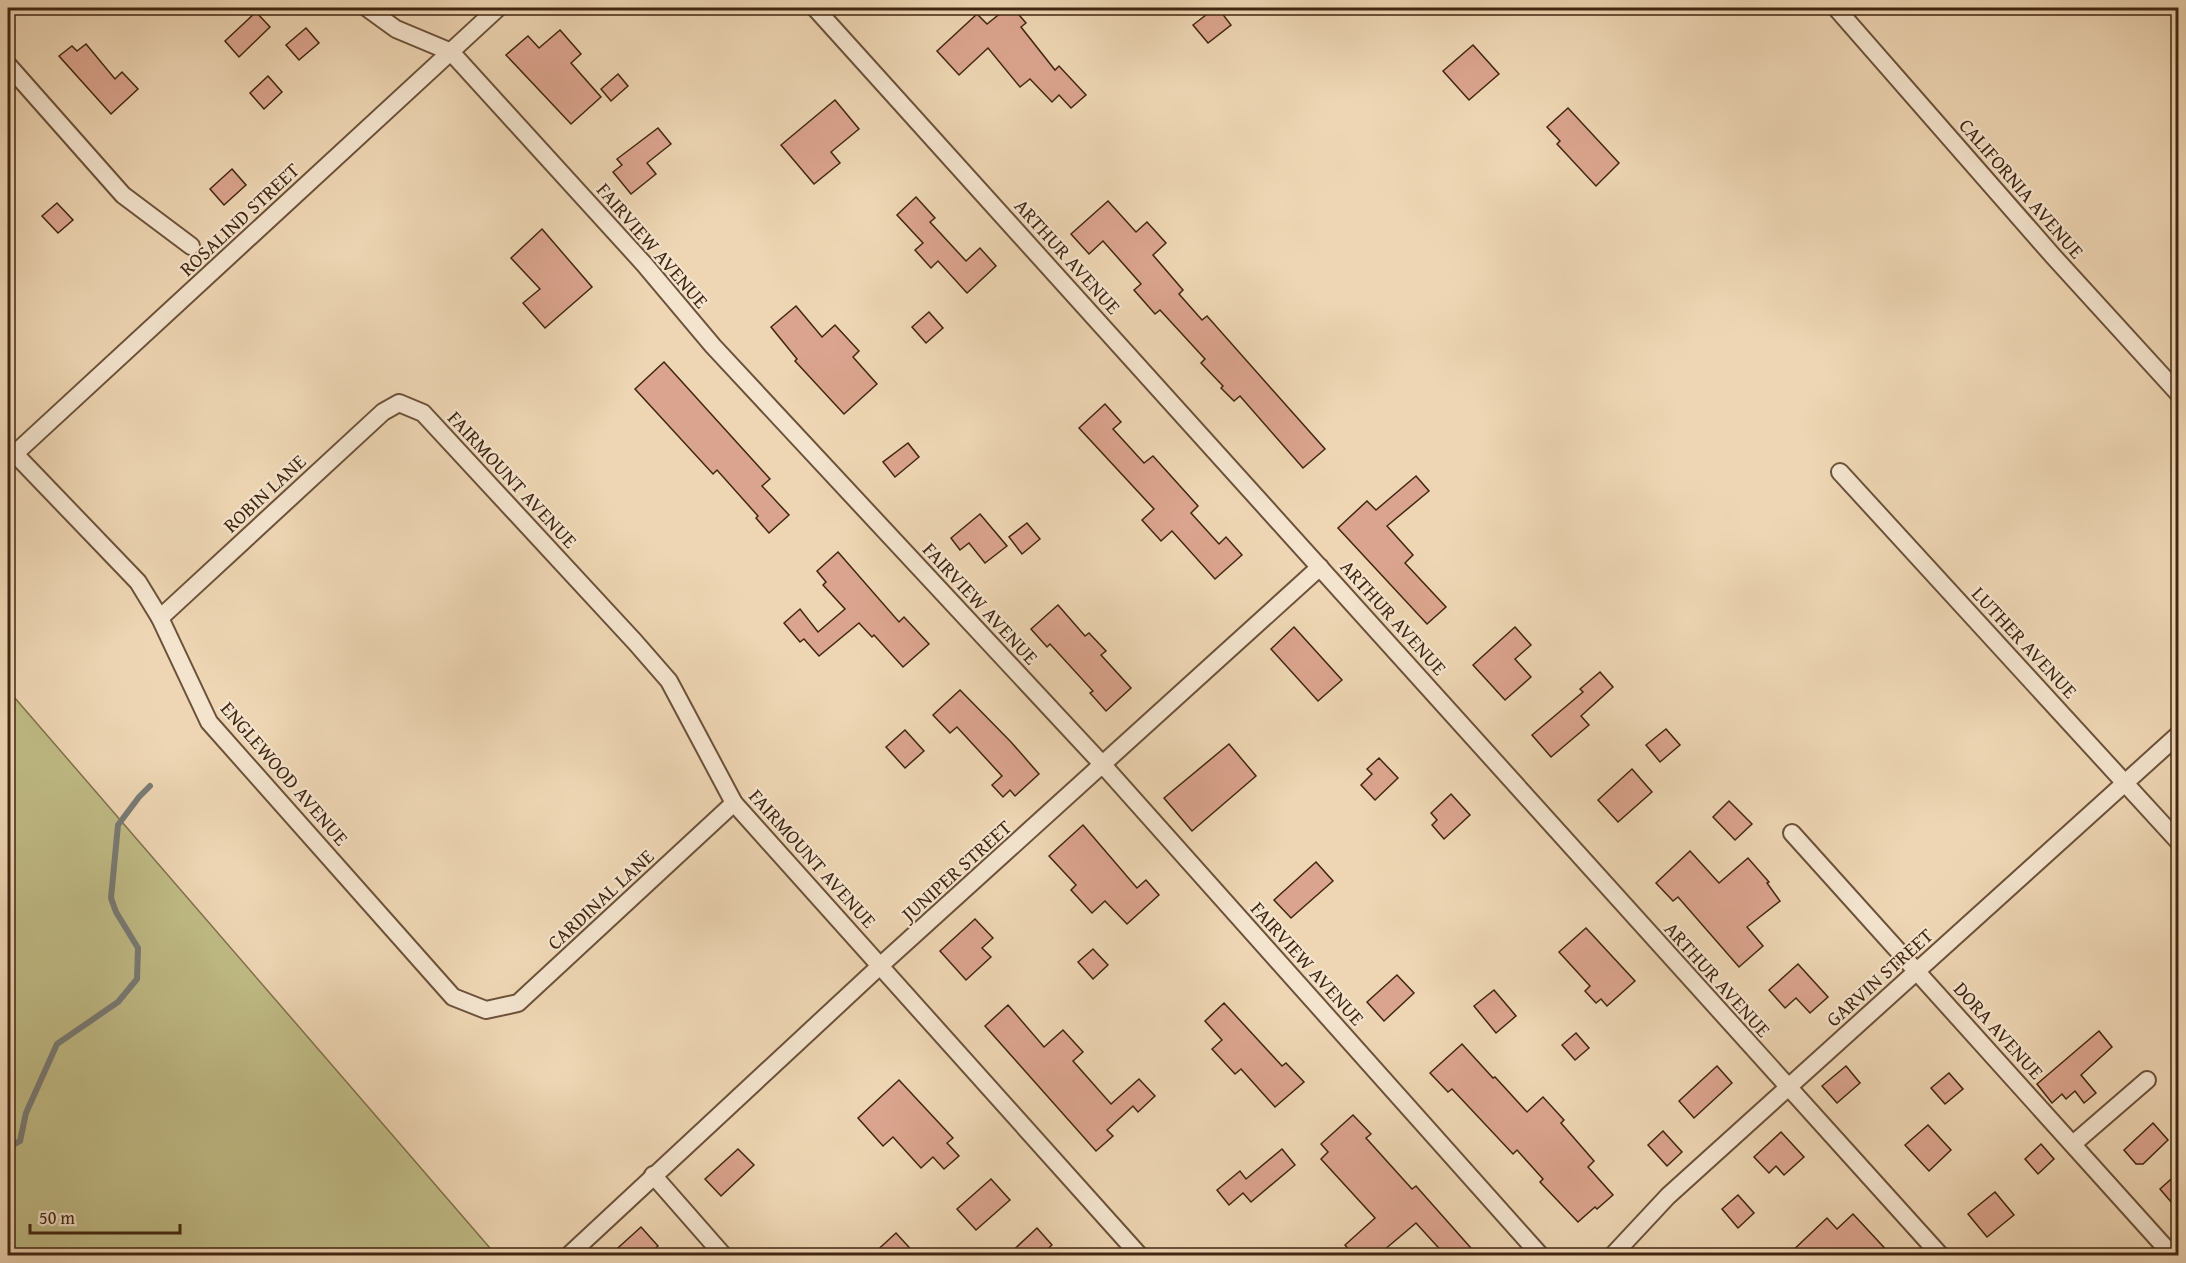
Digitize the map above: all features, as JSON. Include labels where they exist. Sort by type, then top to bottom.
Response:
[{"type":"street","name":"FAIRVIEW AVENUE","points":[[367,8],[396,29],[451,52],[644,264],[713,346],[1103,765],[1541,1256]]},
{"type":"street","name":"ROSALIND STREET","points":[[11,457],[498,8]]},
{"type":"street","name":"ARTHUR AVENUE","points":[[815,8],[1941,1256]]},
{"type":"street","name":"CALIFORNIA AVENUE","points":[[1836,8],[2178,393]]},
{"type":"street","points":[[8,65],[123,195],[190,246]]},
{"type":"street","name":"ROBIN LANE","points":[[160,618],[383,412],[399,404]]},
{"type":"street","name":"FAIRMOUNT AVENUE","points":[[399,404],[423,413],[669,681],[734,803],[1140,1256]]},
{"type":"street","name":"ENGLEWOOD AVENUE","points":[[11,457],[138,582],[160,618],[209,722],[453,997],[486,1010]]},
{"type":"street","name":"LUTHER AVENUE","points":[[1840,472],[2178,841]]},
{"type":"street","name":"JUNIPER STREET","points":[[568,1256],[881,965],[1320,567]]},
{"type":"street","name":"GARVIN STREET","points":[[1612,1256],[1668,1196],[2178,735]]},
{"type":"street","name":"CARDINAL LANE","points":[[486,1010],[518,1004],[734,803]]},
{"type":"street","name":"DORA AVENUE","points":[[1792,832],[2173,1256]]},
{"type":"street","points":[[2073,1144],[2147,1080]]},
{"type":"street","points":[[653,1175],[724,1256]]},
{"type":"shaded area","points":[[8,690],[496,1255],[8,1255]]},
{"type":"building","points":[[1007,8],[1013,8],[1026,23],[1021,27],[1055,70],[1059,66],[1086,95],[1071,108],[1059,95],[1052,102],[1030,79],[1020,87],[988,48],[959,75],[937,51],[977,14],[987,24]]},
{"type":"building","points":[[1218,8],[1231,25],[1208,43],[1193,25]]},
{"type":"building","points":[[256,12],[270,27],[239,57],[225,41]]},
{"type":"building","points":[[306,28],[319,43],[299,60],[286,45]]},
{"type":"building","points":[[560,30],[581,54],[571,63],[601,97],[571,124],[506,55],[528,36],[539,48]]},
{"type":"building","points":[[86,44],[115,79],[122,72],[138,89],[111,114],[59,56],[72,46],[77,51]]},
{"type":"building","points":[[1473,45],[1499,74],[1469,100],[1443,71]]},
{"type":"building","points":[[618,74],[628,86],[611,101],[601,89]]},
{"type":"building","points":[[268,76],[282,92],[264,109],[250,93]]},
{"type":"building","points":[[835,100],[859,129],[831,152],[840,163],[814,184],[781,145]]},
{"type":"building","points":[[1568,108],[1619,163],[1596,186],[1557,144],[1560,141],[1547,127]]},
{"type":"building","points":[[658,128],[671,144],[647,163],[656,174],[631,194],[613,172],[622,165],[617,159]]},
{"type":"building","points":[[232,169],[246,185],[224,205],[210,189]]},
{"type":"building","points":[[916,197],[935,218],[930,222],[966,261],[980,248],[996,266],[967,293],[938,261],[931,268],[915,250],[923,243],[897,215]]},
{"type":"building","points":[[1108,201],[1136,232],[1147,222],[1166,243],[1153,255],[1183,290],[1179,294],[1202,320],[1207,316],[1325,449],[1303,468],[1240,396],[1234,401],[1221,388],[1223,386],[1201,363],[1205,359],[1160,310],[1155,314],[1134,290],[1141,284],[1103,241],[1089,254],[1071,234]]},
{"type":"building","points":[[57,203],[73,220],[58,233],[42,216]]},
{"type":"building","points":[[542,229],[592,287],[545,328],[523,303],[540,289],[511,258]]},
{"type":"building","points":[[796,306],[822,337],[835,325],[859,351],[853,357],[877,384],[844,414],[795,361],[797,359],[771,327]]},
{"type":"building","points":[[929,312],[943,328],[926,343],[912,327]]},
{"type":"building","points":[[664,362],[770,479],[762,486],[789,515],[769,533],[756,518],[758,516],[717,470],[713,474],[635,389]]},
{"type":"building","points":[[1105,404],[1121,422],[1113,429],[1144,463],[1153,456],[1198,506],[1191,513],[1219,544],[1226,537],[1242,555],[1215,579],[1172,531],[1161,541],[1142,520],[1154,509],[1079,428]]},
{"type":"building","points":[[908,443],[919,457],[895,477],[883,462]]},
{"type":"building","points":[[1416,476],[1429,491],[1387,526],[1413,555],[1405,563],[1446,607],[1427,624],[1338,528],[1367,501],[1376,510]]},
{"type":"building","points":[[980,514],[1007,546],[985,563],[969,543],[960,550],[951,538]]},
{"type":"building","points":[[1027,523],[1040,539],[1022,554],[1009,537]]},
{"type":"building","points":[[838,552],[899,622],[904,617],[929,644],[903,667],[874,635],[872,637],[859,623],[819,656],[804,639],[800,642],[784,623],[800,609],[818,632],[845,609],[823,585],[826,582],[817,571]]},
{"type":"building","points":[[1058,605],[1085,636],[1089,633],[1106,651],[1101,655],[1131,688],[1106,711],[1090,693],[1093,691],[1050,644],[1047,647],[1031,629]]},
{"type":"building","points":[[1294,627],[1342,680],[1318,701],[1271,649]]},
{"type":"building","points":[[1515,627],[1531,645],[1515,659],[1531,677],[1505,700],[1473,665]]},
{"type":"building","points":[[1600,672],[1613,687],[1581,716],[1589,725],[1551,757],[1532,735],[1583,692],[1580,689]]},
{"type":"building","points":[[960,690],[1039,774],[1015,796],[1010,790],[1003,797],[992,785],[1002,776],[957,727],[950,733],[933,715]]},
{"type":"building","points":[[1666,729],[1680,745],[1660,762],[1646,745]]},
{"type":"building","points":[[905,730],[924,751],[905,768],[886,747]]},
{"type":"building","points":[[1229,744],[1256,776],[1192,831],[1164,798]]},
{"type":"building","points":[[1379,758],[1398,778],[1375,800],[1361,785],[1372,774],[1367,769]]},
{"type":"building","points":[[1632,769],[1652,792],[1618,822],[1598,800]]},
{"type":"building","points":[[1451,794],[1470,815],[1444,839],[1432,825],[1437,820],[1431,813]]},
{"type":"building","points":[[1729,801],[1752,824],[1735,840],[1713,817]]},
{"type":"building","points":[[1083,825],[1137,888],[1146,880],[1159,895],[1127,924],[1105,901],[1092,913],[1071,890],[1076,885],[1049,856]]},
{"type":"building","points":[[1690,851],[1719,883],[1748,858],[1769,882],[1767,883],[1780,901],[1747,927],[1763,946],[1739,967],[1678,897],[1673,901],[1656,883]]},
{"type":"building","points":[[1316,862],[1333,881],[1291,918],[1274,900]]},
{"type":"building","points":[[975,919],[993,938],[982,948],[991,957],[966,980],[940,951]]},
{"type":"building","points":[[1586,928],[1635,981],[1607,1006],[1601,999],[1596,1003],[1585,991],[1590,986],[1559,952]]},
{"type":"building","points":[[1093,949],[1108,965],[1093,979],[1078,962]]},
{"type":"building","points":[[1798,964],[1828,997],[1810,1013],[1796,998],[1785,1008],[1769,990]]},
{"type":"building","points":[[1397,975],[1414,993],[1384,1021],[1367,1002]]},
{"type":"building","points":[[1494,990],[1516,1016],[1496,1033],[1474,1006]]},
{"type":"building","points":[[1224,1003],[1282,1066],[1286,1063],[1304,1082],[1275,1107],[1241,1069],[1235,1074],[1212,1049],[1222,1040],[1205,1021]]},
{"type":"building","points":[[1008,1005],[1044,1047],[1063,1030],[1083,1052],[1073,1061],[1111,1104],[1139,1079],[1155,1096],[1138,1112],[1133,1106],[1107,1130],[1113,1136],[1096,1151],[985,1026]]},
{"type":"building","points":[[2099,1031],[2112,1047],[2081,1075],[2096,1093],[2084,1103],[2075,1091],[2066,1099],[2062,1094],[2052,1103],[2037,1084]]},
{"type":"building","points":[[1576,1033],[1589,1048],[1575,1060],[1562,1045]]},
{"type":"building","points":[[1462,1044],[1527,1112],[1543,1097],[1564,1120],[1561,1123],[1594,1161],[1588,1167],[1613,1195],[1578,1222],[1540,1182],[1543,1179],[1517,1150],[1513,1154],[1452,1089],[1448,1092],[1430,1073]]},
{"type":"building","points":[[1717,1066],[1732,1083],[1694,1118],[1679,1101]]},
{"type":"building","points":[[1846,1066],[1860,1083],[1837,1103],[1822,1086]]},
{"type":"building","points":[[1949,1073],[1963,1089],[1945,1104],[1931,1088]]},
{"type":"building","points":[[899,1080],[953,1138],[947,1143],[959,1156],[944,1169],[933,1157],[921,1168],[893,1137],[883,1146],[858,1118]]},
{"type":"building","points":[[1353,1115],[1371,1134],[1366,1138],[1412,1189],[1416,1186],[1478,1256],[1446,1256],[1416,1223],[1377,1256],[1354,1256],[1345,1245],[1375,1218],[1321,1159],[1328,1152],[1321,1144]]},
{"type":"building","points":[[2153,1123],[2168,1140],[2143,1164],[2136,1164],[2124,1150]]},
{"type":"building","points":[[1928,1125],[1951,1150],[1929,1171],[1905,1145]]},
{"type":"building","points":[[1663,1131],[1682,1152],[1667,1166],[1648,1145]]},
{"type":"building","points":[[1781,1132],[1804,1157],[1784,1175],[1776,1166],[1769,1173],[1754,1157]]},
{"type":"building","points":[[2041,1144],[2054,1159],[2038,1174],[2025,1159]]},
{"type":"building","points":[[738,1149],[754,1165],[721,1196],[705,1179]]},
{"type":"building","points":[[1282,1149],[1295,1165],[1251,1202],[1243,1193],[1229,1205],[1217,1190],[1240,1171],[1246,1179]]},
{"type":"building","points":[[2178,1173],[2178,1210],[2160,1189]]},
{"type":"building","points":[[991,1179],[1010,1200],[976,1230],[957,1209]]},
{"type":"building","points":[[1995,1192],[2014,1215],[1987,1237],[1968,1214]]},
{"type":"building","points":[[1738,1195],[1754,1213],[1738,1228],[1722,1209]]},
{"type":"building","points":[[1853,1214],[1892,1256],[1787,1256],[1827,1218],[1837,1229]]},
{"type":"building","points":[[641,1227],[658,1246],[648,1256],[609,1256]]},
{"type":"building","points":[[1037,1228],[1052,1245],[1040,1256],[1007,1256]]},
{"type":"building","points":[[896,1233],[917,1256],[871,1256]]},
{"type":"waterway","points":[[8,1148],[20,1141],[26,1113],[57,1044],[118,1002],[137,979],[138,948],[116,912],[111,898],[118,825],[150,786]]}]
